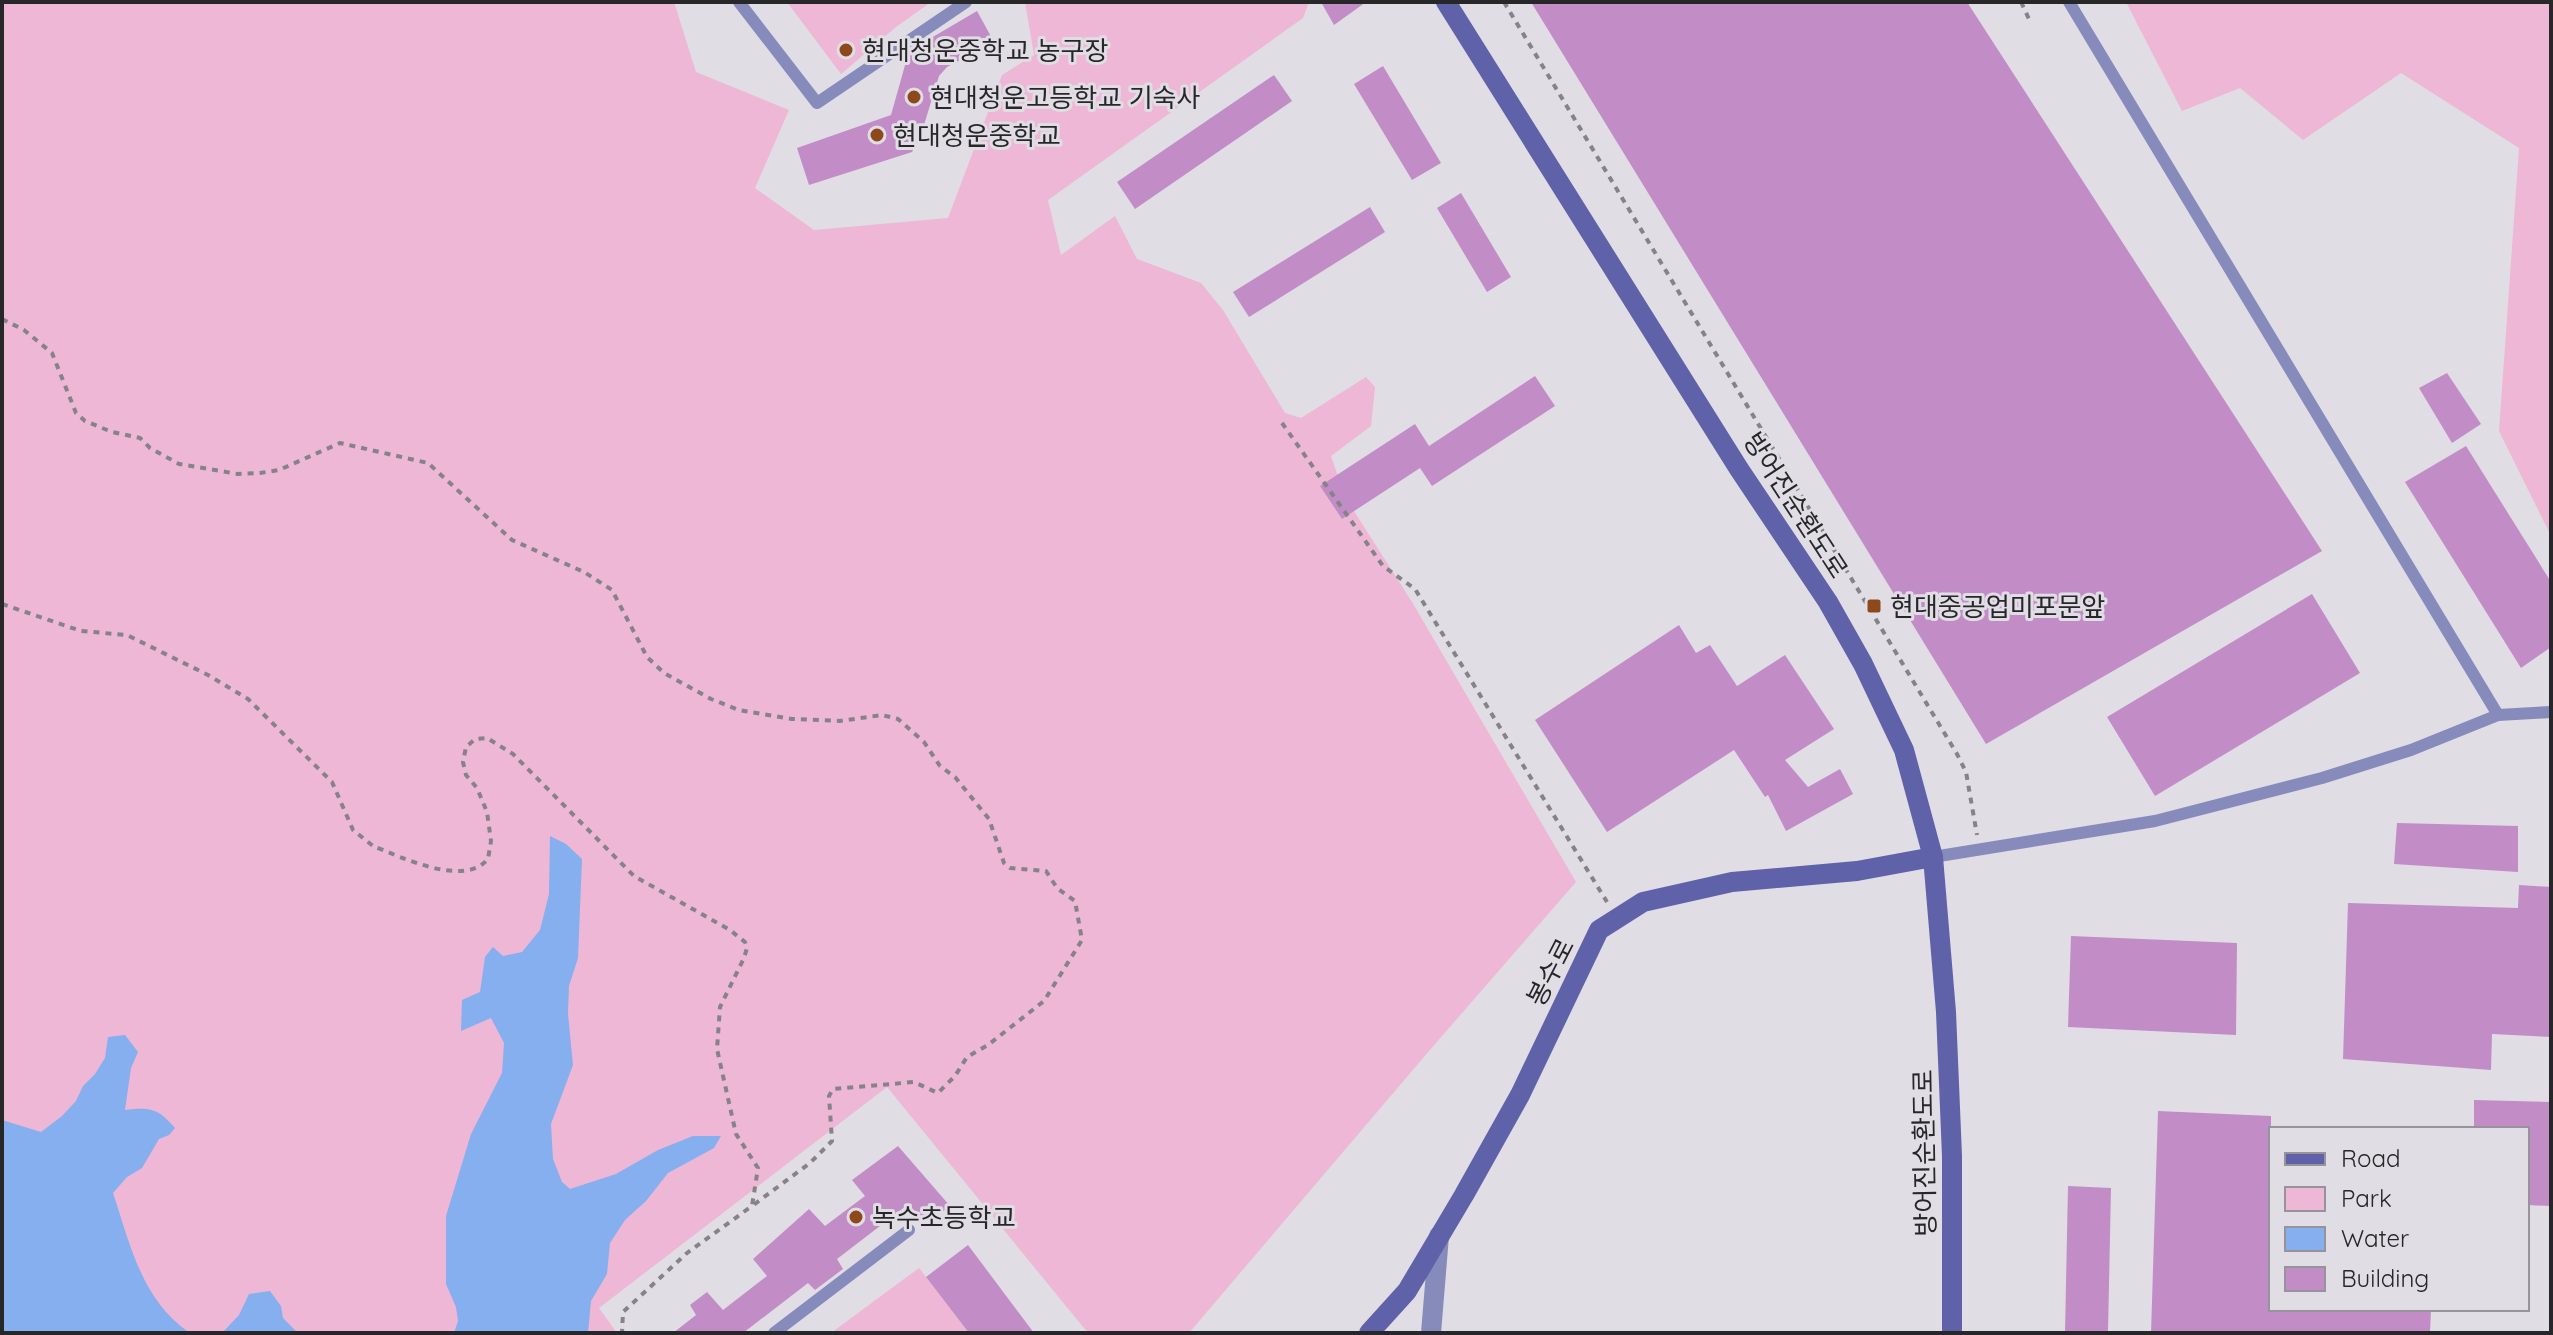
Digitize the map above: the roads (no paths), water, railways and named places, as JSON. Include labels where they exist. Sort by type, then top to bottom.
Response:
[{"type":"main road","name":"방어진순환도로","points":[[1446,2],[1739,469],[1828,602],[1863,664],[1904,750],[1933,857],[1947,1026],[1952,1156],[1952,1333]]},
{"type":"main road","name":"봉수로","points":[[1369,1333],[1407,1291],[1520,1095],[1599,930],[1643,902],[1732,882],[1857,871],[1933,857]]},
{"type":"street","points":[[1431,1333],[1439,1236]]},
{"type":"lane","points":[[739,2],[817,103],[966,2]]},
{"type":"lane","points":[[2069,2],[2498,715]]},
{"type":"lane","points":[[1933,857],[2155,821],[2307,782],[2411,750],[2498,715],[2551,712]]},
{"type":"lane","points":[[774,1333],[909,1230]]},
{"type":"water","points":[[550,836],[566,844],[582,859],[578,958],[569,986],[568,1014],[573,1065],[551,1124],[553,1159],[562,1182],[570,1189],[616,1174],[658,1150],[693,1136],[721,1136],[714,1148],[668,1173],[646,1201],[625,1220],[610,1243],[607,1274],[591,1301],[588,1333],[454,1333],[458,1321],[456,1307],[446,1284],[446,1216],[471,1134],[502,1073],[504,1043],[491,1018],[461,1031],[462,1000],[480,992],[485,957],[493,947],[503,956],[522,952],[540,930],[549,894]]},
{"type":"water","points":[[125,1035],[138,1052],[131,1068],[125,1110],[153,1110],[175,1128],[159,1139],[142,1168],[127,1177],[113,1193],[132,1251],[149,1288],[160,1305],[190,1333],[2,1333],[2,1120],[41,1132],[76,1101],[83,1086],[105,1058],[108,1037]]},
{"type":"water","points":[[270,1291],[281,1306],[283,1318],[298,1333],[222,1333],[239,1315],[249,1294]]},
{"type":"place","name":"현대청운중학교 농구장","points":[[846,50]]},
{"type":"place","name":"현대청운고등학교 기숙사","points":[[914,97]]},
{"type":"place","name":"현대청운중학교","points":[[877,135]]},
{"type":"place","name":"현대중공업미포문앞","points":[[1874,606]]},
{"type":"place","name":"녹수초등학교","points":[[856,1217]]}]
